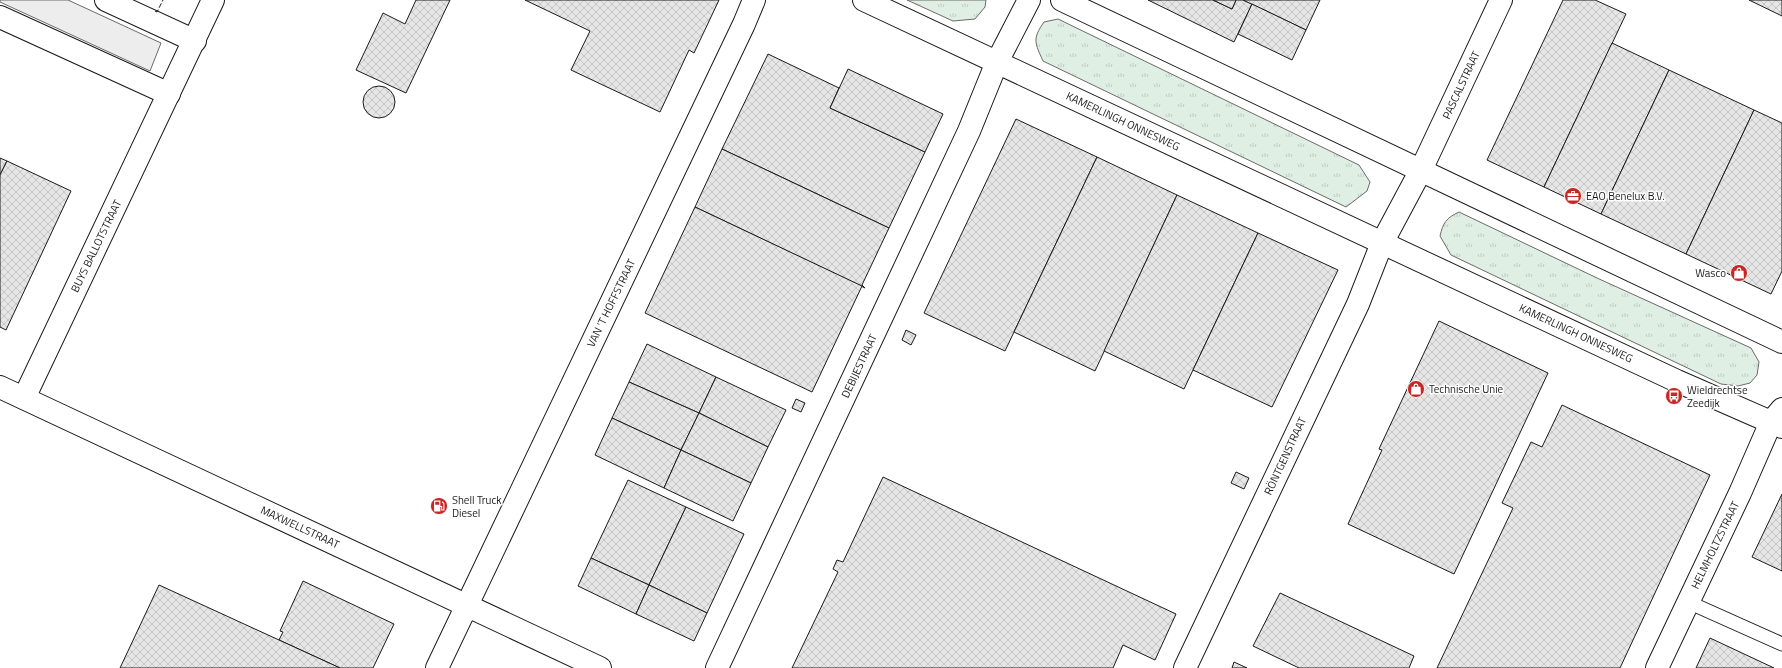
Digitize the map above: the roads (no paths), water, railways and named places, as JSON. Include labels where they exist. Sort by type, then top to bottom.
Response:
[{"type":"street","points":[[106,0],[195,41]]},
{"type":"street","name":"BUYS BALLOTSTRAAT","points":[[24,398],[214,0]]},
{"type":"street","name":"VAN 'T HOFFSTRAAT","points":[[437,668],[734,46],[754,0]]},
{"type":"street","name":"KAMERLINGH ONNESWEG","points":[[864,0],[1670,377],[1778,419]]},
{"type":"street","name":"DEBIJESTRAAT","points":[[717,668],[969,131],[997,62],[1029,0]]},
{"type":"street","points":[[1062,0],[1782,342]]},
{"type":"street","name":"PASCALSTRAAT","points":[[1421,170],[1502,0]]},
{"type":"street","points":[[0,17],[169,94]]},
{"type":"street","points":[[1382,243],[1421,170]]},
{"type":"street","name":"RÖNTGENSTRAAT","points":[[1185,668],[1358,304],[1382,243]]},
{"type":"street","name":"MAXWELLSTRAAT","points":[[0,387],[600,668]]},
{"type":"street","name":"HELMHOLTZSTRAAT","points":[[1657,668],[1740,493],[1778,419]]},
{"type":"lane","points":[[1688,602],[1782,644]]},
{"type":"place","name":"EAO Benelux B.V.","points":[[1573,196]]},
{"type":"place","name":"Wasco","points":[[1739,273]]},
{"type":"place","name":"Technische Unie","points":[[1416,389]]},
{"type":"place","name":"Wieldrechtse Zeedijk","points":[[1674,396]]},
{"type":"place","name":"Shell Truck Diesel","points":[[439,506]]}]
